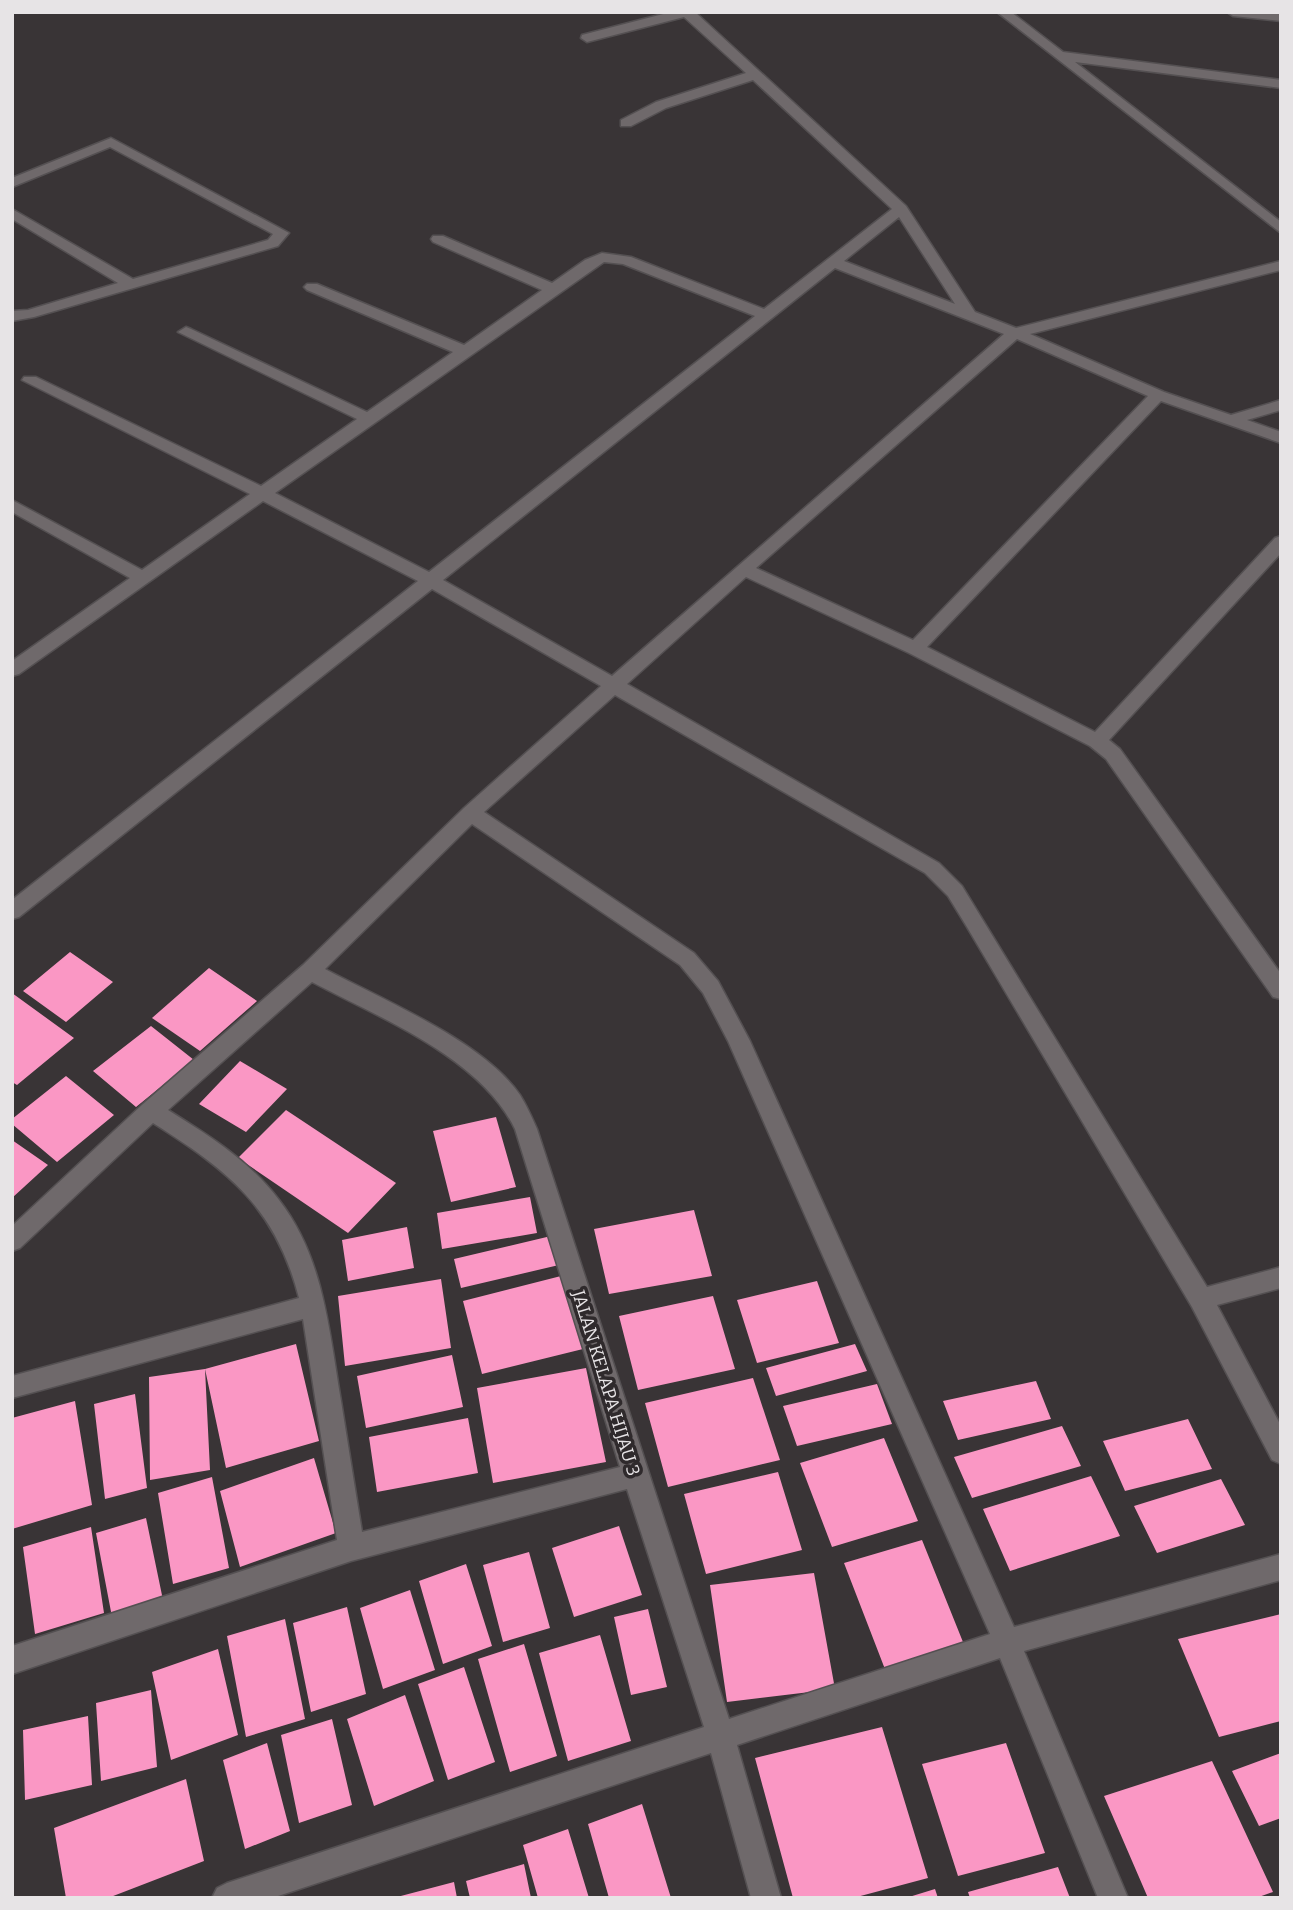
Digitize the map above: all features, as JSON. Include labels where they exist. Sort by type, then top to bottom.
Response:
[{"type":"street","points":[[587,38],[687,12],[901,209],[970,316]]},
{"type":"street","points":[[1003,12],[1281,229]]},
{"type":"street","points":[[1233,12],[1281,17]]},
{"type":"street","points":[[1059,56],[1280,85]]},
{"type":"street","points":[[626,123],[661,106],[757,74]]},
{"type":"street","points":[[12,183],[111,142],[282,233],[273,243],[29,314],[12,316]]},
{"type":"street","points":[[12,911],[901,209]]},
{"type":"street","points":[[12,213],[130,284]]},
{"type":"street","points":[[438,239],[553,289]]},
{"type":"street","points":[[15,665],[144,578],[590,263],[603,257],[626,260],[768,316]]},
{"type":"street","points":[[832,262],[1015,333],[1158,395],[1281,438]]},
{"type":"street","points":[[12,1241],[151,1111],[310,971],[471,813],[744,569],[1015,333],[1281,265]]},
{"type":"street","points":[[312,287],[465,351]]},
{"type":"street","points":[[186,332],[369,419]]},
{"type":"street","points":[[30,380],[263,494],[432,581],[841,816],[904,849],[932,868],[955,891],[1201,1299],[1281,1452]]},
{"type":"street","points":[[915,649],[1158,395]]},
{"type":"street","points":[[1231,420],[1281,405]]},
{"type":"street","points":[[12,505],[144,578]]},
{"type":"street","points":[[1097,741],[1281,542]]},
{"type":"street","points":[[744,569],[915,649],[1097,741],[1113,754],[1281,991]]},
{"type":"street","points":[[471,813],[687,959],[702,973],[739,1041],[1007,1642],[1113,1898]]},
{"type":"street","name":"JALAN KELAPA HIJAU 3","points":[[310,971],[448,1047],[488,1075],[510,1098],[526,1129],[721,1737],[766,1898]]},
{"type":"street","points":[[151,1111],[212,1149],[272,1207],[291,1240],[314,1304],[351,1548]]},
{"type":"street","points":[[1201,1299],[1281,1277]]},
{"type":"street","points":[[12,1387],[314,1304]]},
{"type":"street","points":[[12,1660],[351,1548],[635,1475]]},
{"type":"street","points":[[227,1898],[1007,1642],[1281,1567]]},
{"type":"building","points":[[70,952],[113,982],[66,1022],[23,991]]},
{"type":"building","points":[[209,968],[257,1001],[200,1051],[152,1018]]},
{"type":"building","points":[[12,993],[74,1038],[17,1085],[12,1082]]},
{"type":"building","points":[[151,1026],[194,1060],[136,1107],[93,1071]]},
{"type":"building","points":[[240,1061],[287,1089],[246,1132],[199,1104]]},
{"type":"building","points":[[66,1076],[114,1115],[57,1162],[12,1124],[12,1119]]},
{"type":"building","points":[[286,1110],[396,1183],[348,1233],[238,1158]]},
{"type":"building","points":[[496,1117],[516,1187],[451,1202],[433,1131]]},
{"type":"building","points":[[12,1140],[48,1165],[12,1198]]},
{"type":"building","points":[[530,1197],[537,1233],[442,1249],[437,1213]]},
{"type":"building","points":[[694,1210],[712,1276],[609,1294],[594,1229]]},
{"type":"building","points":[[407,1227],[414,1268],[348,1281],[342,1240]]},
{"type":"building","points":[[551,1236],[559,1265],[461,1288],[454,1259]]},
{"type":"building","points":[[561,1276],[583,1349],[482,1374],[463,1301]]},
{"type":"building","points":[[441,1279],[451,1348],[345,1366],[338,1296]]},
{"type":"building","points":[[817,1281],[839,1343],[757,1363],[737,1300]]},
{"type":"building","points":[[713,1296],[735,1369],[638,1390],[619,1316]]},
{"type":"building","points":[[296,1344],[319,1441],[226,1468],[205,1369]]},
{"type":"building","points":[[855,1344],[867,1371],[776,1396],[766,1368]]},
{"type":"building","points":[[452,1355],[463,1407],[366,1428],[357,1376]]},
{"type":"building","points":[[586,1368],[606,1462],[493,1483],[477,1388]]},
{"type":"building","points":[[205,1369],[210,1470],[150,1480],[149,1377]]},
{"type":"building","points":[[753,1378],[780,1460],[668,1487],[645,1403]]},
{"type":"building","points":[[1036,1381],[1051,1419],[958,1440],[943,1401]]},
{"type":"building","points":[[877,1384],[892,1424],[797,1446],[783,1406]]},
{"type":"building","points":[[135,1394],[147,1488],[105,1499],[94,1404]]},
{"type":"building","points":[[75,1401],[92,1505],[12,1529],[12,1418]]},
{"type":"building","points":[[468,1418],[478,1473],[377,1492],[369,1437]]},
{"type":"building","points":[[1188,1419],[1212,1469],[1125,1491],[1103,1441]]},
{"type":"building","points":[[1062,1426],[1081,1466],[972,1498],[954,1457]]},
{"type":"building","points":[[884,1438],[918,1521],[832,1547],[800,1463]]},
{"type":"building","points":[[314,1458],[336,1533],[240,1567],[220,1491]]},
{"type":"building","points":[[778,1472],[802,1550],[706,1574],[684,1494]]},
{"type":"building","points":[[1091,1476],[1120,1536],[1010,1571],[983,1509]]},
{"type":"building","points":[[212,1477],[229,1568],[173,1584],[158,1493]]},
{"type":"building","points":[[1221,1479],[1245,1525],[1157,1553],[1134,1506]]},
{"type":"building","points":[[146,1518],[163,1600],[112,1617],[96,1533]]},
{"type":"building","points":[[619,1526],[642,1595],[574,1617],[552,1548]]},
{"type":"building","points":[[91,1527],[104,1613],[35,1634],[23,1547]]},
{"type":"building","points":[[922,1540],[967,1652],[888,1677],[844,1563]]},
{"type":"building","points":[[529,1552],[550,1628],[503,1642],[483,1565]]},
{"type":"building","points":[[466,1564],[492,1646],[443,1664],[419,1581]]},
{"type":"building","points":[[814,1573],[835,1689],[727,1702],[710,1585]]},
{"type":"building","points":[[410,1590],[435,1670],[383,1689],[360,1608]]},
{"type":"building","points":[[347,1607],[366,1694],[311,1712],[293,1623]]},
{"type":"building","points":[[648,1609],[667,1687],[631,1695],[614,1617]]},
{"type":"building","points":[[1281,1614],[1281,1721],[1219,1737],[1178,1639]]},
{"type":"building","points":[[285,1619],[305,1719],[246,1737],[227,1636]]},
{"type":"building","points":[[600,1635],[631,1741],[568,1761],[539,1653]]},
{"type":"building","points":[[524,1644],[557,1756],[510,1772],[478,1659]]},
{"type":"building","points":[[218,1649],[238,1735],[171,1760],[152,1672]]},
{"type":"building","points":[[464,1667],[495,1762],[448,1780],[418,1684]]},
{"type":"building","points":[[151,1690],[157,1767],[101,1781],[96,1703]]},
{"type":"building","points":[[405,1695],[434,1781],[374,1806],[347,1719]]},
{"type":"building","points":[[88,1716],[92,1785],[25,1800],[23,1730]]},
{"type":"building","points":[[332,1719],[352,1805],[299,1823],[281,1735]]},
{"type":"building","points":[[882,1727],[928,1878],[853,1898],[793,1898],[755,1758]]},
{"type":"building","points":[[267,1743],[290,1831],[245,1849],[223,1760]]},
{"type":"building","points":[[1006,1743],[1045,1853],[958,1876],[922,1764]]},
{"type":"building","points":[[1281,1753],[1281,1818],[1259,1826],[1232,1771]]},
{"type":"building","points":[[1212,1761],[1273,1892],[1256,1898],[1148,1898],[1104,1796]]},
{"type":"building","points":[[186,1779],[204,1861],[108,1898],[66,1898],[54,1828]]},
{"type":"building","points":[[642,1804],[671,1898],[609,1898],[588,1824]]},
{"type":"building","points":[[568,1829],[589,1898],[538,1898],[523,1845]]},
{"type":"building","points":[[524,1864],[531,1898],[470,1898],[466,1881]]},
{"type":"building","points":[[1058,1867],[1070,1898],[970,1898],[968,1892]]},
{"type":"building","points":[[454,1882],[457,1898],[397,1898],[397,1897]]},
{"type":"building","points":[[935,1889],[938,1898],[909,1897]]}]
